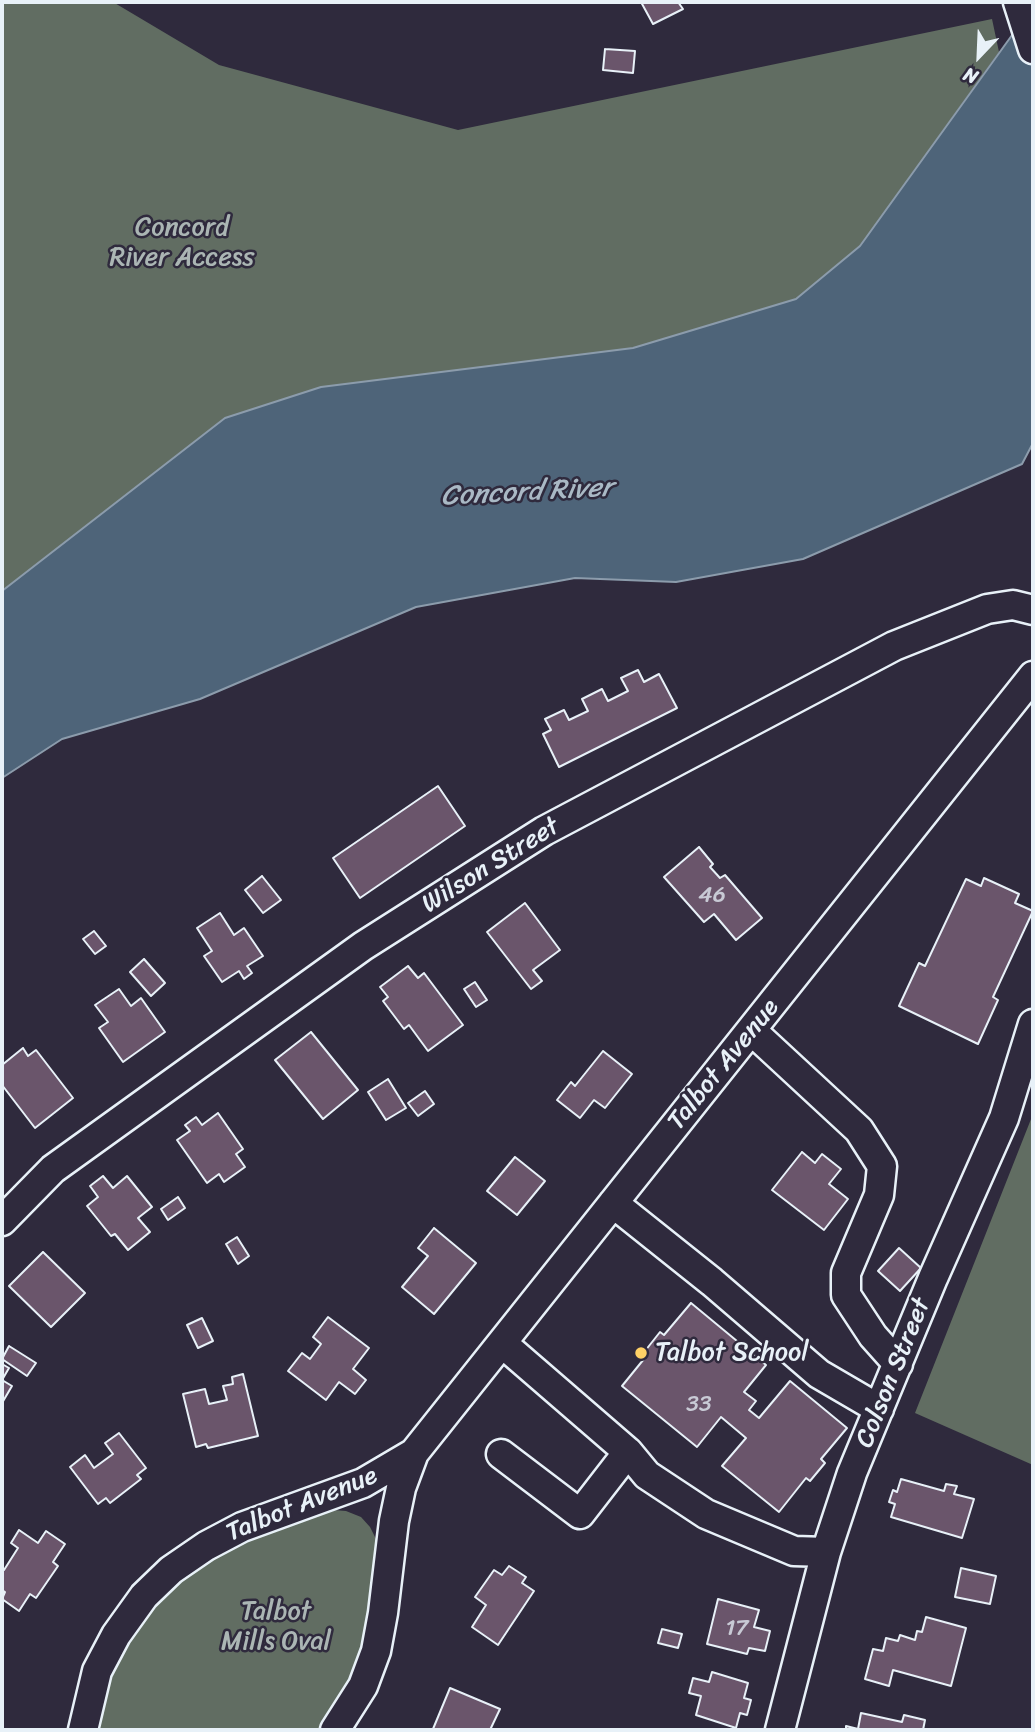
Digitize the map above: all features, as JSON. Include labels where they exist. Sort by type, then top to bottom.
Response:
[{"type":"street","points":[[1018,2],[1033,49]]},
{"type":"street","name":"Wilson Street","points":[[2,1221],[52,1169],[363,946],[544,831],[894,646],[987,609],[1013,605],[1033,610]]},
{"type":"street","name":"Talbot Avenue","points":[[335,1730],[363,1686],[376,1651],[394,1521],[401,1488],[414,1453],[1033,676]]},
{"type":"street","name":"Colson Street","points":[[780,1730],[826,1552],[852,1473],[933,1278],[1004,1118],[1033,1024]]},
{"type":"street","points":[[751,1030],[859,1130],[882,1166],[879,1195],[846,1273],[846,1295],[873,1336],[898,1364]]},
{"type":"street","points":[[613,1203],[712,1282],[819,1374],[879,1409]]},
{"type":"street","points":[[502,1343],[628,1452],[647,1475],[706,1514],[794,1551],[826,1552]]},
{"type":"street","points":[[501,1454],[580,1514],[628,1452]]},
{"type":"street","name":"Talbot Avenue","points":[[83,1730],[97,1671],[116,1635],[144,1596],[171,1570],[206,1546],[242,1527],[363,1483],[414,1453]]},
{"type":"green space","name":"Concord River Access","points":[[2,2],[113,2],[219,65],[458,130],[992,19],[999,52],[860,246],[796,299],[633,348],[321,387],[225,418],[2,591]]},
{"type":"green space","points":[[1033,1114],[1033,1465],[915,1413]]},
{"type":"green space","name":"Talbot Mills Oval","points":[[321,1509],[346,1511],[361,1517],[370,1527],[378,1543],[383,1613],[335,1730],[83,1730],[86,1710],[171,1570]]},
{"type":"water","name":"Concord River","points":[[1033,6],[1033,443],[1022,464],[803,559],[676,582],[575,578],[416,607],[200,699],[62,739],[2,778],[2,591],[225,418],[321,387],[633,348],[796,299],[860,246]]},
{"type":"building","points":[[641,2],[678,2],[683,9],[653,24]]},
{"type":"building","points":[[605,49],[635,51],[633,73],[603,70]]},
{"type":"building","points":[[638,670],[644,682],[659,674],[677,708],[559,767],[543,734],[551,730],[545,719],[564,710],[569,720],[588,711],[582,699],[602,689],[608,701],[628,691],[621,678]]},
{"type":"building","points":[[438,786],[465,826],[360,898],[333,858]]},
{"type":"building","points":[[699,847],[713,864],[710,867],[720,878],[725,875],[762,918],[736,940],[714,914],[704,922],[664,877]]},
{"type":"building","points":[[262,876],[281,900],[263,913],[245,890]]},
{"type":"building","points":[[984,878],[1019,894],[1015,903],[1033,911],[993,997],[998,1000],[978,1044],[899,1006],[919,963],[925,966],[966,879],[981,886]]},
{"type":"building","points":[[525,903],[560,950],[533,970],[542,981],[531,989],[487,932]]},
{"type":"building","points":[[220,913],[234,935],[244,928],[263,956],[247,966],[252,973],[244,979],[239,971],[222,982],[204,956],[212,951],[197,928]]},
{"type":"building","points":[[94,931],[106,946],[95,954],[83,939]]},
{"type":"building","points":[[144,959],[165,983],[151,996],[130,972]]},
{"type":"building","points":[[408,966],[418,978],[424,973],[463,1025],[428,1051],[409,1025],[404,1029],[383,1001],[388,997],[380,987]]},
{"type":"building","points":[[475,982],[487,1000],[476,1007],[464,989]]},
{"type":"building","points":[[119,989],[131,1006],[141,998],[165,1032],[123,1062],[99,1028],[108,1022],[95,1005]]},
{"type":"building","points":[[311,1032],[358,1090],[323,1119],[275,1060]]},
{"type":"building","points":[[23,1048],[28,1056],[36,1050],[73,1098],[35,1128],[2,1085],[2,1065]]},
{"type":"building","points":[[603,1051],[632,1074],[605,1108],[594,1100],[580,1118],[557,1100],[571,1082],[575,1086]]},
{"type":"building","points":[[388,1079],[406,1108],[386,1120],[368,1092]]},
{"type":"building","points":[[425,1091],[434,1104],[418,1116],[408,1103]]},
{"type":"building","points":[[218,1113],[243,1149],[236,1154],[245,1167],[224,1182],[219,1174],[207,1183],[177,1140],[190,1131],[185,1125],[196,1117],[202,1125]]},
{"type":"building","points":[[802,1152],[815,1163],[822,1154],[841,1169],[829,1184],[848,1199],[824,1230],[772,1190]]},
{"type":"building","points":[[515,1157],[545,1181],[517,1215],[487,1191]]},
{"type":"building","points":[[103,1176],[113,1188],[127,1176],[152,1207],[138,1218],[150,1232],[128,1250],[115,1234],[111,1236],[87,1206],[98,1197],[90,1186]]},
{"type":"building","points":[[178,1197],[185,1208],[168,1220],[161,1209]]},
{"type":"building","points":[[434,1228],[476,1263],[434,1314],[402,1287],[428,1256],[418,1248]]},
{"type":"building","points":[[237,1237],[249,1256],[238,1264],[226,1244]]},
{"type":"building","points":[[899,1248],[921,1268],[900,1291],[878,1271]]},
{"type":"building","points":[[43,1252],[85,1293],[51,1327],[9,1286]]},
{"type":"building","points":[[691,1303],[766,1365],[744,1392],[756,1401],[749,1410],[759,1418],[790,1381],[847,1428],[821,1459],[825,1463],[810,1481],[806,1478],[779,1512],[722,1466],[746,1438],[721,1417],[697,1447],[622,1386],[648,1354],[645,1351],[660,1332],[664,1335]]},
{"type":"building","points":[[328,1317],[369,1348],[353,1369],[366,1380],[355,1394],[339,1382],[326,1400],[288,1371],[302,1353],[310,1359],[321,1344],[313,1337]]},
{"type":"building","points":[[202,1318],[213,1341],[198,1348],[187,1325]]},
{"type":"building","points":[[9,1346],[36,1363],[27,1376],[2,1359]]},
{"type":"building","points":[[2,1364],[9,1368],[2,1380]]},
{"type":"building","points":[[243,1374],[258,1436],[208,1448],[206,1444],[196,1447],[183,1394],[205,1389],[209,1404],[227,1400],[223,1386],[233,1384],[232,1377]]},
{"type":"building","points":[[2,1380],[12,1386],[2,1403]]},
{"type":"building","points":[[119,1433],[146,1468],[137,1475],[141,1479],[110,1503],[106,1498],[98,1504],[70,1467],[85,1455],[94,1468],[113,1454],[105,1443]]},
{"type":"building","points":[[901,1479],[944,1491],[946,1484],[957,1486],[954,1494],[974,1499],[962,1538],[891,1517],[895,1504],[889,1502],[893,1490],[897,1492]]},
{"type":"building","points":[[19,1530],[38,1543],[46,1531],[65,1544],[53,1562],[58,1566],[36,1598],[30,1594],[19,1611],[2,1599],[5,1592],[2,1590],[2,1568],[4,1570],[18,1548],[11,1543]]},
{"type":"building","points":[[509,1566],[526,1577],[522,1583],[534,1591],[498,1645],[472,1627],[486,1605],[475,1597],[494,1570],[502,1575]]},
{"type":"building","points":[[961,1568],[996,1576],[990,1604],[955,1597]]},
{"type":"building","points":[[718,1599],[759,1610],[754,1627],[770,1631],[765,1651],[749,1648],[747,1654],[707,1644]]},
{"type":"building","points":[[926,1617],[966,1628],[951,1686],[893,1670],[889,1686],[865,1679],[873,1649],[883,1651],[886,1638],[898,1641],[900,1635],[915,1640],[917,1631],[922,1632]]},
{"type":"building","points":[[662,1629],[682,1634],[678,1648],[658,1643]]},
{"type":"building","points":[[712,1672],[748,1683],[744,1698],[751,1700],[747,1715],[740,1713],[736,1728],[696,1715],[701,1696],[689,1693],[693,1678],[709,1682]]},
{"type":"building","points":[[450,1688],[500,1709],[490,1730],[433,1729]]},
{"type":"building","points":[[861,1713],[902,1722],[904,1715],[925,1720],[923,1730],[846,1730],[846,1726],[858,1729]]},
{"type":"place","name":"Talbot School","points":[[641,1353]]}]
